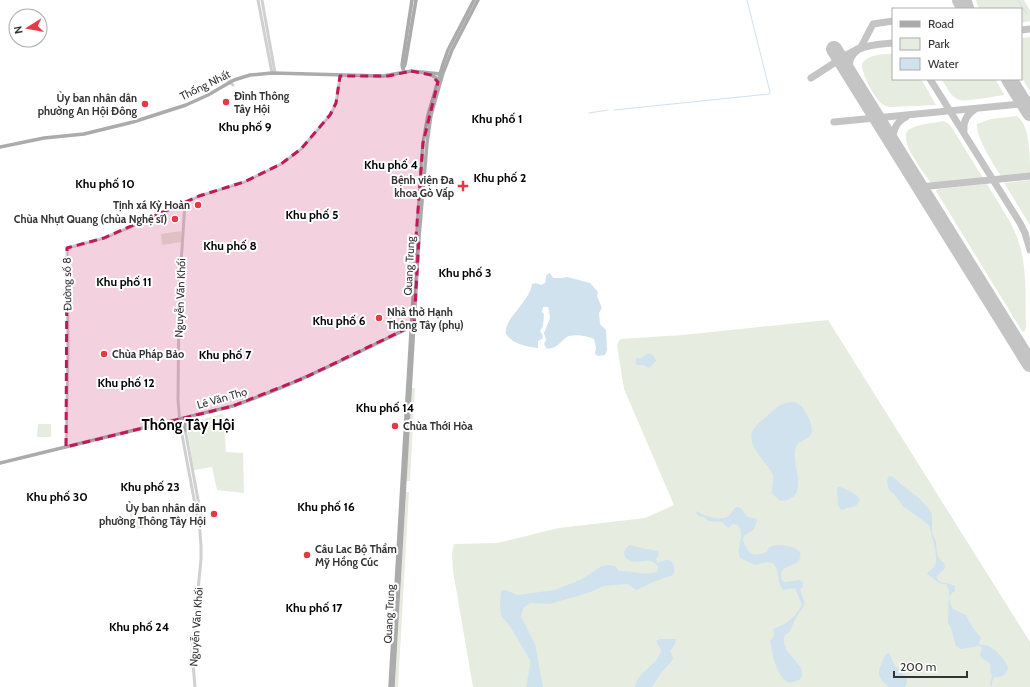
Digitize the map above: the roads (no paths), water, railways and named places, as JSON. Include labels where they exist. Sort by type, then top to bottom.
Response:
[{"type":"main road","points":[[404,70],[402,65],[412,0]]},
{"type":"main road","points":[[404,70],[416,0]]},
{"type":"main road","name":"Quang Trung","points":[[467,17],[474,0]]},
{"type":"main road","name":"Quang Trung","points":[[424,152],[448,50],[478,0]]},
{"type":"main road","name":"Thống Nhất","points":[[0,147],[44,138],[84,134],[133,122],[186,105],[208,95],[234,80],[250,75],[273,73],[383,76],[404,70],[441,75]]},
{"type":"main road","name":"Thống Nhất","points":[[421,72],[431,75],[441,75]]},
{"type":"main road","points":[[431,75],[435,77],[438,82]]},
{"type":"main road","name":"Quang Trung","points":[[391,687],[422,172],[428,115],[441,75]]},
{"type":"main road","name":"Lê Văn Thọ","points":[[0,463],[233,406],[311,374],[413,326]]},
{"type":"main road","points":[[185,430],[186,422],[190,416]]},
{"type":"street","points":[[258,0],[273,73]]},
{"type":"street","points":[[262,0],[273,73]]},
{"type":"street","points":[[231,76],[228,83],[233,85]]},
{"type":"street","name":"Đường số 8","points":[[66,446],[68,349],[67,248],[104,238],[204,194],[248,180],[281,164],[294,155],[311,138],[334,108],[338,97],[340,76]]},
{"type":"street","name":"Nguyễn Văn Khối","points":[[185,202],[179,294],[178,400],[180,424],[197,515],[199,518]]},
{"type":"street","name":"Nguyễn Văn Khối","points":[[180,418],[185,430],[200,516],[201,532],[201,559],[192,659],[195,687]]},
{"type":"water","points":[[550,273],[553,278],[567,277],[590,283],[598,292],[597,296],[602,308],[599,313],[600,324],[606,330],[607,350],[605,355],[598,356],[595,354],[596,347],[594,339],[575,335],[569,336],[555,347],[547,349],[544,344],[546,340],[544,333],[550,318],[548,307],[543,307],[543,326],[540,331],[543,336],[542,339],[538,341],[538,348],[516,343],[506,334],[506,328],[512,316],[527,297],[532,284],[536,283],[541,285],[545,283],[546,276]]},
{"type":"water","points":[[647,354],[653,355],[656,361],[649,368],[643,365],[636,365],[636,358],[641,358]]},
{"type":"water","points":[[792,402],[798,404],[805,411],[810,420],[812,433],[808,438],[797,444],[795,450],[798,488],[790,499],[781,501],[772,494],[772,474],[770,469],[759,456],[751,438],[753,430],[757,424],[781,405]]},
{"type":"water","points":[[889,476],[893,477],[918,497],[929,509],[932,514],[932,533],[936,542],[937,554],[944,563],[945,568],[936,577],[942,582],[955,586],[955,591],[949,598],[951,606],[953,609],[966,615],[981,638],[979,643],[980,645],[986,645],[997,652],[1007,666],[1008,669],[1004,674],[999,677],[994,677],[992,687],[990,685],[992,676],[990,664],[981,658],[981,647],[978,646],[961,649],[956,646],[948,623],[949,590],[946,584],[941,584],[927,574],[934,567],[936,561],[929,525],[903,506],[889,490],[887,480]]},
{"type":"water","points":[[838,487],[847,489],[858,497],[860,499],[857,505],[843,510],[840,509],[838,504]]},
{"type":"water","points":[[736,507],[741,509],[748,517],[757,519],[754,529],[745,535],[743,539],[748,551],[757,554],[767,552],[769,547],[781,545],[790,546],[800,552],[800,558],[798,561],[783,570],[781,574],[782,580],[785,582],[800,580],[803,582],[803,586],[800,590],[805,604],[794,621],[790,632],[785,635],[784,640],[788,653],[801,668],[802,675],[797,681],[787,682],[783,678],[777,669],[770,641],[774,636],[773,630],[791,620],[802,605],[795,588],[783,590],[779,583],[777,569],[773,563],[767,562],[755,565],[740,558],[739,550],[741,533],[738,525],[733,524],[728,528],[722,522],[708,521],[696,513],[697,511],[703,515],[723,518],[727,517]]},
{"type":"water","points":[[630,545],[658,551],[659,554],[656,559],[657,562],[670,560],[673,563],[674,568],[673,575],[653,582],[637,590],[627,584],[603,586],[591,592],[550,604],[530,603],[523,608],[521,616],[535,644],[543,687],[526,687],[530,660],[511,628],[501,615],[501,591],[506,590],[517,595],[555,590],[580,580],[602,566],[608,565],[615,566],[619,571],[642,573],[657,572],[658,567],[651,561],[636,562],[626,558],[624,552]]},
{"type":"water","points":[[660,639],[676,639],[675,644],[670,651],[673,658],[672,661],[661,673],[652,687],[635,687],[640,676],[659,655],[661,650],[656,641]]},
{"type":"water","points":[[888,653],[895,666],[906,677],[907,683],[905,687],[889,687],[880,678],[879,672],[884,658]]},
{"type":"waterway","points":[[614,110],[769,94],[770,92],[747,0]]},
{"type":"waterway","points":[[1018,0],[1027,14]]},
{"type":"waterway","points":[[589,113],[608,110]]},
{"type":"place","name":"Đình Thông Tây Hội","points":[[226,102]]},
{"type":"place","name":"Ủy ban nhân dân phường An Hội Đông","points":[[145,104]]},
{"type":"place","name":"Bệnh viện Đa khoa Gò Vấp","points":[[463,186]]},
{"type":"place","name":"Tịnh xá Kỳ Hoàn","points":[[198,205]]},
{"type":"place","name":"Chùa Nhựt Quang (chùa Nghệ sĩ)","points":[[175,219]]},
{"type":"place","name":"Nhà thờ Hạnh Thông Tây (phụ)","points":[[379,318]]},
{"type":"place","name":"Chùa Pháp Bảo","points":[[104,354]]},
{"type":"place","name":"Chùa Thới Hòa","points":[[395,426]]},
{"type":"place","name":"Ủy ban nhân dân phường Thông Tây Hội","points":[[214,514]]},
{"type":"place","name":"Câu Lạc Bộ Thẩm Mỹ Hồng Cúc","points":[[307,555]]},
{"type":"district","name":"Khu phố 1","points":[[497,118]]},
{"type":"district","name":"Khu phố 9","points":[[245,126]]},
{"type":"district","name":"Khu phố 4","points":[[391,164]]},
{"type":"district","name":"Khu phố 2","points":[[500,177]]},
{"type":"district","name":"Khu phố 10","points":[[105,183]]},
{"type":"district","name":"Khu phố 5","points":[[312,214]]},
{"type":"district","name":"Khu phố 8","points":[[230,245]]},
{"type":"district","name":"Khu phố 3","points":[[465,272]]},
{"type":"district","name":"Khu phố 11","points":[[124,281]]},
{"type":"district","name":"Khu phố 6","points":[[339,320]]},
{"type":"district","name":"Khu phố 7","points":[[225,354]]},
{"type":"district","name":"Khu phố 12","points":[[126,382]]},
{"type":"district","name":"Khu phố 14","points":[[385,407]]},
{"type":"district","name":"Thông Tây Hội","points":[[188,425]]},
{"type":"district","name":"Khu phố 23","points":[[150,486]]},
{"type":"district","name":"Khu phố 30","points":[[57,496]]},
{"type":"district","name":"Khu phố 16","points":[[326,506]]},
{"type":"district","name":"Khu phố 17","points":[[314,607]]},
{"type":"district","name":"Khu phố 24","points":[[139,626]]}]
